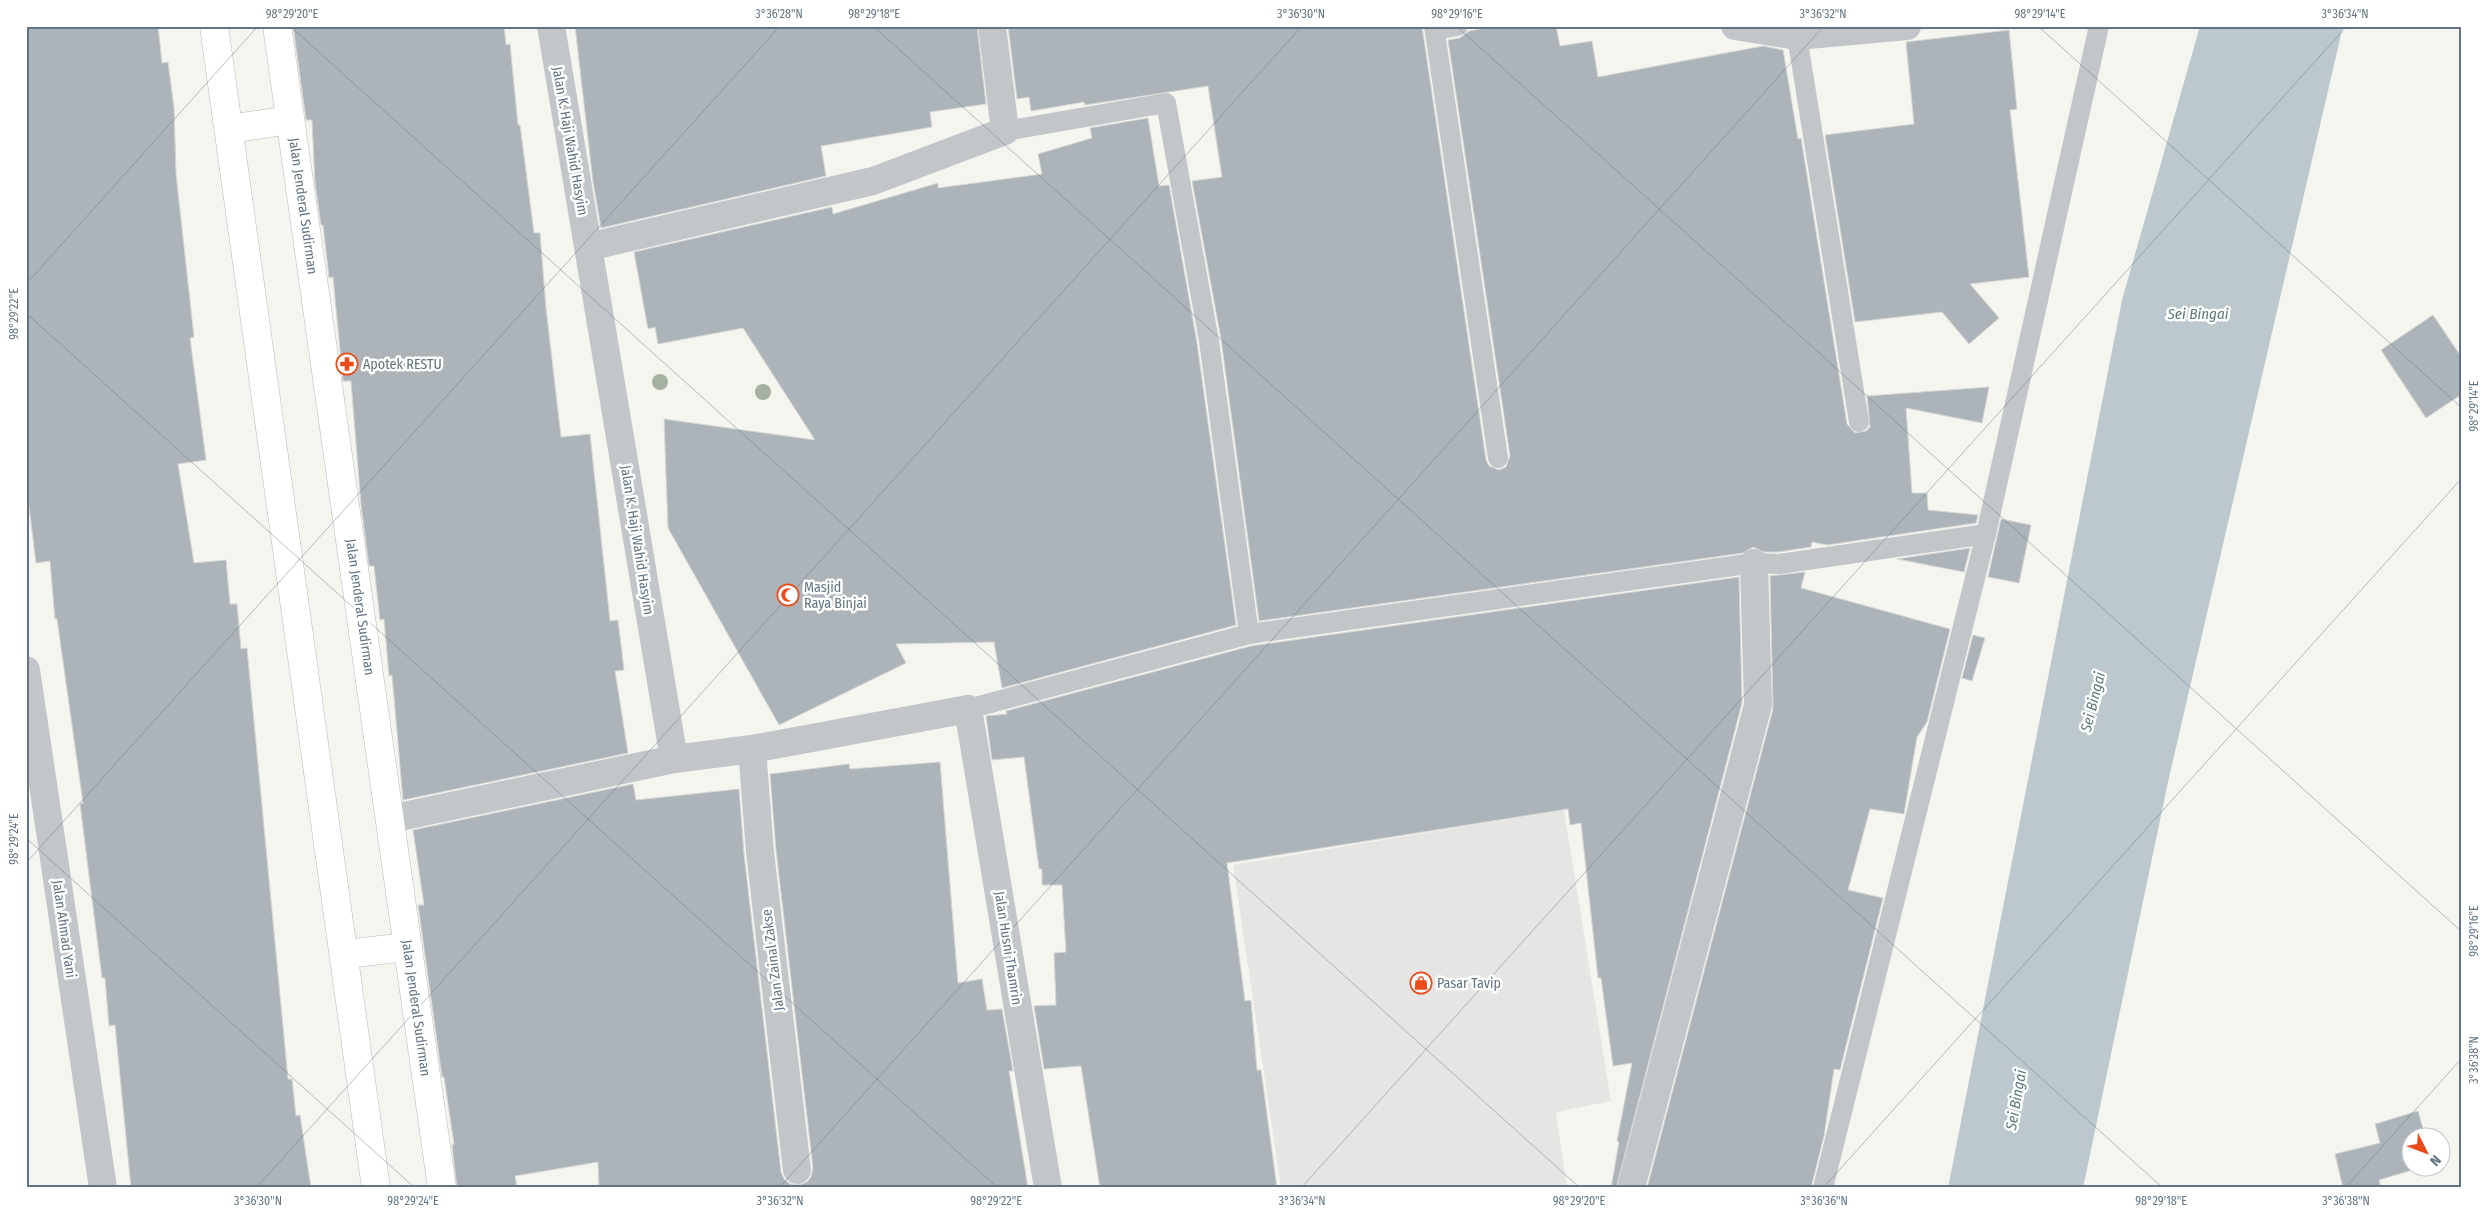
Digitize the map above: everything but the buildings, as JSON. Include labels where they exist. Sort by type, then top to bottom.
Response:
[{"type":"main road","points":[[214,26],[376,1188]]},
{"type":"main road","name":"Jalan Jenderal Sudirman","points":[[277,26],[442,1188]]},
{"type":"main road","points":[[229,128],[290,120]]},
{"type":"main road","points":[[344,954],[408,947]]},
{"type":"street","name":"Jalan K. Haji Wahid Hasyim","points":[[551,26],[674,759]]},
{"type":"street","points":[[588,247],[873,180],[1006,131],[992,26]]},
{"type":"street","points":[[1736,26],[1797,36],[1907,26]]},
{"type":"street","points":[[1631,1188],[1758,705],[1754,563]]},
{"type":"street","name":"Jalan Ahmad Yani","points":[[26,670],[103,1188]]},
{"type":"street","points":[[390,819],[674,759],[752,749],[968,709]]},
{"type":"street","name":"Jalan Husni Thamrin","points":[[968,709],[1048,1188]]},
{"type":"street","name":"Jalan Zainal Zakse","points":[[752,749],[760,852],[797,1170]]},
{"type":"lane","points":[[1458,26],[1434,28],[1498,458]]},
{"type":"lane","points":[[1823,1188],[1986,534],[2099,26]]},
{"type":"lane","points":[[1797,36],[1859,422]]},
{"type":"lane","points":[[1006,131],[1166,103],[1209,341],[1249,634]]},
{"type":"lane","points":[[968,709],[1249,634],[1754,563],[1778,564],[1986,534]]},
{"type":"shaded area","name":"Pasar Tavip","points":[[1564,810],[1611,1101],[1556,1112],[1567,1188],[1281,1188],[1233,865]]},
{"type":"water","name":"Sei Bingai","points":[[2200,26],[2343,26],[2168,782],[2083,1188],[1948,1188],[2122,300]]},
{"type":"place","name":"Apotek RESTU","points":[[347,364]]},
{"type":"place","name":"Masjid Raya Binjai","points":[[788,595]]},
{"type":"place","name":"Pasar Tavip","points":[[1421,983]]}]
